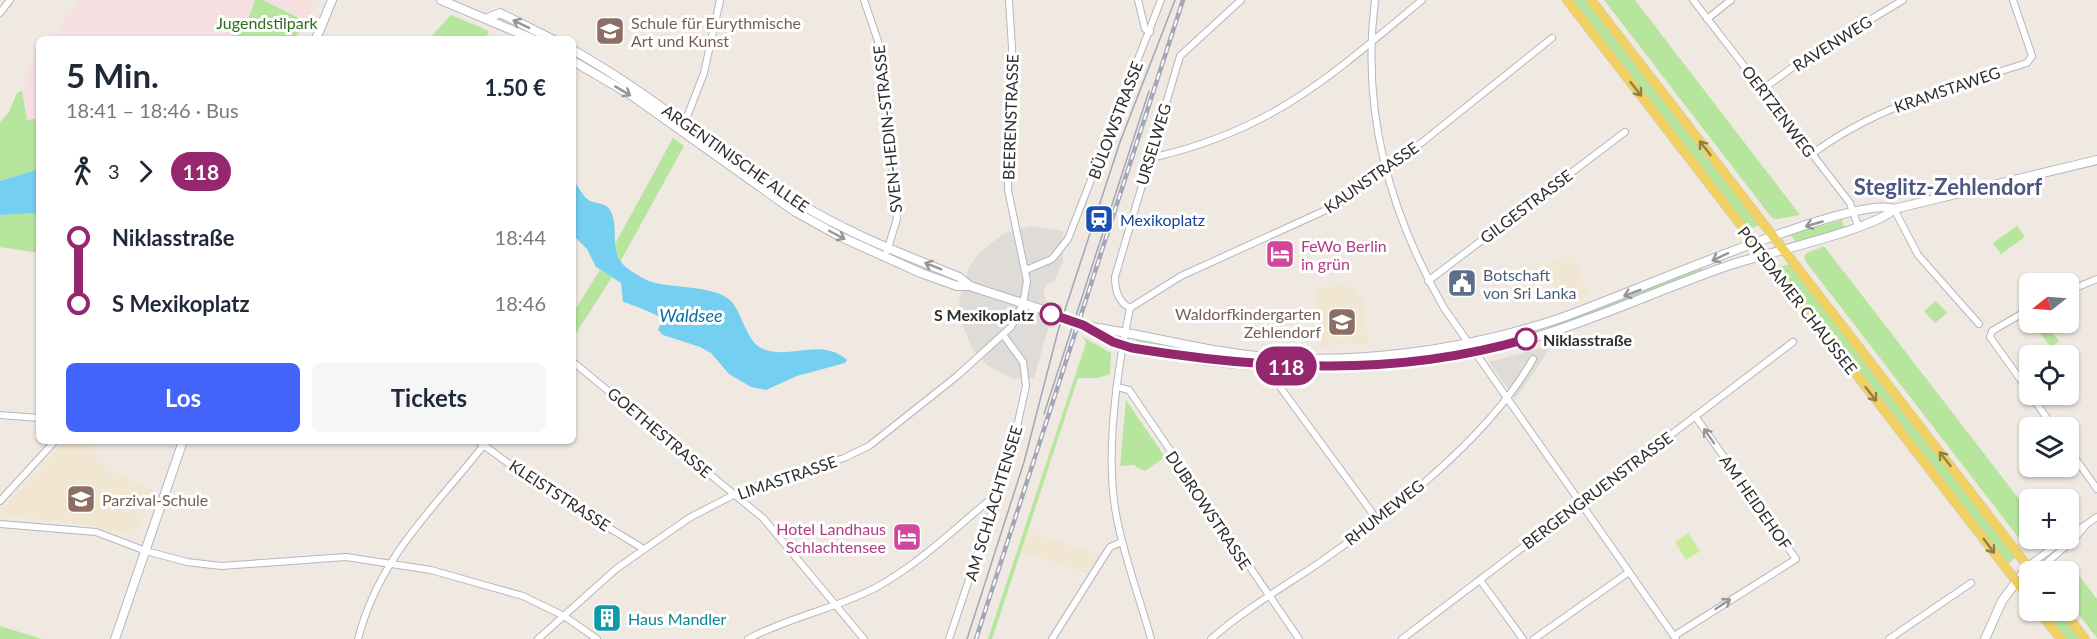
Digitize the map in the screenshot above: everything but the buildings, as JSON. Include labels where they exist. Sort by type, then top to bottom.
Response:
[{"type":"main road","points":[[317,36],[332,0]]},
{"type":"main road","points":[[441,0],[527,36]]},
{"type":"main road","name":"POTSDAMER CHAUSSEE","points":[[1567,0],[1762,256],[2019,585]]},
{"type":"main road","name":"POTSDAMER CHAUSSEE","points":[[1591,0],[2023,561]]},
{"type":"main road","points":[[488,18],[500,13],[546,36]]},
{"type":"main road","name":"ARGENTINISCHE ALLEE","points":[[576,52],[635,87],[800,204],[846,230],[959,277],[970,286]]},
{"type":"main road","name":"ARGENTINISCHE ALLEE","points":[[576,63],[631,95],[794,211],[841,237],[957,286],[970,286],[1088,327]]},
{"type":"main road","points":[[1088,327],[1216,351],[1296,358],[1391,355],[1467,343],[1581,312],[1753,243],[1854,212],[1887,206],[1894,209],[2097,160]]},
{"type":"main road","points":[[1088,327],[1123,345],[1195,357],[1271,365],[1369,366],[1474,352],[1543,335],[1762,256],[1890,214],[1894,209]]},
{"type":"main road","points":[[115,639],[182,444]]},
{"type":"main road","points":[[1985,639],[2002,601],[2019,579]]},
{"type":"main road","points":[[2047,621],[2061,639]]},
{"type":"main road","points":[[2071,621],[2085,639]]},
{"type":"street","points":[[0,13],[10,0]]},
{"type":"street","points":[[685,122],[709,56],[720,0]]},
{"type":"street","name":"SVEN-HEDIN-STRASSE","points":[[864,0],[878,41],[886,95],[897,219],[885,257]]},
{"type":"street","name":"BEERENSTRASSE","points":[[1009,0],[1012,48],[1008,190],[1026,270],[1023,304]]},
{"type":"street","points":[[1138,0],[1145,29],[1150,32]]},
{"type":"street","name":"BÜLOWSTRASSE","points":[[1026,270],[1052,259],[1068,239],[1161,0]]},
{"type":"street","name":"URSELWEG","points":[[1130,308],[1122,302],[1118,294],[1115,277],[1180,56],[1241,0]]},
{"type":"street","points":[[1375,0],[1371,42],[1372,84],[1385,172],[1396,211],[1428,280],[1467,343],[1675,638]]},
{"type":"street","points":[[1149,156],[1155,157],[1200,146],[1253,125],[1302,97],[1422,0]]},
{"type":"street","name":"OERTZENWEG","points":[[1693,0],[1850,203],[1858,225]]},
{"type":"street","points":[[1707,19],[1731,0]]},
{"type":"street","name":"RAVENWEG","points":[[1763,89],[1797,64],[1903,0]]},
{"type":"street","name":"KRAMSTAWEG","points":[[1812,154],[1848,129],[1892,107],[2027,63],[2031,56],[2013,0]]},
{"type":"street","name":"KAUNSTRASSE","points":[[1130,308],[1181,276],[1337,205],[1385,172],[1552,38]]},
{"type":"street","name":"GILGESTRASSE","points":[[1428,280],[1625,132]]},
{"type":"street","points":[[1894,209],[1918,255],[1979,324]]},
{"type":"street","points":[[2079,286],[2097,279]]},
{"type":"street","name":"LIMASTRASSE","points":[[538,639],[642,548],[689,518],[736,494],[844,458],[869,446],[1004,336],[1017,320],[1023,304]]},
{"type":"street","points":[[1130,308],[1117,387],[1113,491],[1122,542],[1151,639]]},
{"type":"street","points":[[2019,316],[1990,334],[1991,340],[2019,379]]},
{"type":"street","name":"AM SCHLACHTENSEE","points":[[949,639],[1010,458],[1026,386],[1023,362],[1004,336]]},
{"type":"street","name":"BERGENGRUENSTRASSE","points":[[1402,639],[1793,342]]},
{"type":"street","name":"RHUMEWEG","points":[[1211,639],[1267,596],[1316,565],[1458,451],[1507,398],[1533,359]]},
{"type":"street","name":"GOETHESTRASSE","points":[[576,364],[763,518],[864,639]]},
{"type":"street","points":[[1271,365],[1272,376],[1376,518]]},
{"type":"street","name":"DUBROWSTRASSE","points":[[1117,387],[1129,390],[1267,596],[1299,639]]},
{"type":"street","points":[[0,414],[36,418]]},
{"type":"street","name":"AM HEIDEHOF","points":[[1675,638],[1796,559],[1695,416]]},
{"type":"street","points":[[0,501],[51,444]]},
{"type":"street","points":[[358,639],[365,614],[389,562],[431,505],[481,444]]},
{"type":"street","name":"KLEISTSTRASSE","points":[[486,444],[531,480],[639,544],[642,548]]},
{"type":"street","points":[[2079,464],[2097,489]]},
{"type":"street","points":[[748,639],[778,625],[836,605],[888,580],[992,498],[997,500]]},
{"type":"street","points":[[2079,530],[2097,517]]},
{"type":"street","points":[[0,524],[96,532],[146,551],[187,562],[221,566],[346,557],[389,562],[478,582],[523,597],[564,616],[597,639]]},
{"type":"street","points":[[2045,561],[2073,540],[2086,525]]},
{"type":"street","points":[[1052,639],[1110,548],[1122,542]]},
{"type":"street","points":[[2042,561],[2055,549]]},
{"type":"street","points":[[1534,639],[1629,572]]},
{"type":"street","points":[[1480,579],[1523,639]]},
{"type":"street","points":[[1889,639],[1971,583]]},
{"type":"shaded area","points":[[80,0],[315,0],[298,36],[53,36]]},
{"type":"shaded area","points":[[36,59],[36,118],[27,120],[22,91],[27,90],[25,75]]},
{"type":"shaded area","points":[[1030,226],[1063,231],[1063,262],[1055,280],[1046,285],[1043,293],[1046,301],[1063,305],[1056,327],[1048,329],[1034,378],[1014,379],[987,365],[972,348],[963,326],[959,302],[969,267],[979,253],[1003,234]]},
{"type":"shaded area","points":[[1573,254],[1587,296],[1562,305],[1547,263]]},
{"type":"shaded area","name":"Waldorfkindergarten Zehlendorf","points":[[1348,285],[1364,301],[1368,344],[1319,346],[1317,288]]},
{"type":"shaded area","points":[[1552,345],[1533,374],[1515,399],[1489,362]]},
{"type":"shaded area","name":"Parzival-Schule","points":[[61,444],[85,444],[106,464],[104,469],[153,489],[135,536],[79,523],[4,516],[3,509]]},
{"type":"shaded area","points":[[1026,531],[1100,555],[1087,573],[1020,552]]},
{"type":"green space","name":"Jugendstilpark","points":[[255,0],[263,0],[303,20],[296,36],[231,36],[246,25]]},
{"type":"green space","points":[[1572,0],[1587,0],[1760,225],[1749,229]]},
{"type":"green space","points":[[1604,0],[1635,0],[1800,215],[1772,218]]},
{"type":"green space","points":[[451,15],[489,31],[486,36],[432,36]]},
{"type":"green space","points":[[22,91],[27,120],[36,118],[36,170],[0,181],[0,122],[9,112],[17,93]]},
{"type":"green space","points":[[673,138],[684,146],[620,262],[614,246]]},
{"type":"green space","points":[[36,213],[36,253],[0,247],[0,215]]},
{"type":"green space","points":[[1842,220],[1844,227],[1796,242],[1790,234]]},
{"type":"green space","points":[[2017,226],[2025,237],[2001,254],[1993,243]]},
{"type":"green space","points":[[1824,246],[2019,499],[2019,538],[1806,262],[1804,257],[1807,253]]},
{"type":"green space","points":[[1791,264],[2017,556],[2007,565],[1777,267]]},
{"type":"green space","points":[[1702,268],[1704,272],[1551,329],[1549,325]]},
{"type":"green space","points":[[600,270],[612,277],[576,333],[576,308]]},
{"type":"green space","points":[[1936,301],[1947,313],[1935,323],[1924,311]]},
{"type":"green space","points":[[2040,333],[2052,333],[2059,341],[2049,345]]},
{"type":"green space","points":[[1083,337],[1111,353],[1110,374],[1097,378],[1078,378],[992,639],[988,639],[1086,343]]},
{"type":"green space","points":[[1136,340],[1201,352],[1285,360],[1455,348],[1457,352],[1359,362],[1279,363],[1218,358],[1135,345]]},
{"type":"green space","points":[[1126,400],[1165,457],[1145,471],[1133,465],[1120,466]]},
{"type":"green space","points":[[1688,533],[1700,551],[1686,560],[1675,542]]},
{"type":"green space","points":[[2079,576],[2097,599],[2097,638],[2079,615]]},
{"type":"green space","points":[[2050,621],[2067,621],[2081,639],[2064,639]]},
{"type":"green space","points":[[0,626],[42,639],[0,639]]},
{"type":"water","points":[[36,170],[36,213],[0,215],[0,181]]},
{"type":"water","name":"Waldsee","points":[[576,184],[586,198],[610,210],[614,221],[618,256],[621,262],[634,273],[652,282],[706,290],[724,296],[735,306],[753,341],[763,349],[774,352],[827,350],[847,360],[845,363],[797,376],[766,390],[751,387],[729,374],[711,353],[663,335],[658,330],[663,319],[623,302],[621,283],[596,267],[587,249],[576,238]]},
{"type":"tram line","points":[[967,639],[1024,462],[1058,331],[1120,142],[1175,0]]},
{"type":"tram line","points":[[1044,414],[1149,91]]},
{"type":"railway","points":[[976,639],[1183,0]]},
{"type":"bus line","name":"118","points":[[1051,314],[1088,327],[1113,342],[1132,348],[1263,365],[1346,367],[1395,364],[1474,352],[1526,339]]},
{"type":"place","name":"Schule für Eurythmische Art und Kunst","points":[[610,31]]},
{"type":"place","name":"Mexikoplatz","points":[[1099,219]]},
{"type":"place","name":"FeWo Berlin in grün","points":[[1280,254]]},
{"type":"place","name":"Botschaft von Sri Lanka","points":[[1462,283]]},
{"type":"place","name":"S Mexikoplatz","points":[[1051,314]]},
{"type":"place","name":"Waldorfkindergarten Zehlendorf","points":[[1342,322]]},
{"type":"place","name":"Niklasstraße","points":[[1526,339]]},
{"type":"place","name":"Parzival-Schule","points":[[81,499]]},
{"type":"place","name":"Hotel Landhaus Schlachtensee","points":[[907,537]]},
{"type":"place","name":"Haus Mandler","points":[[607,618]]},
{"type":"district","name":"Steglitz-Zehlendorf","points":[[1948,186]]}]
